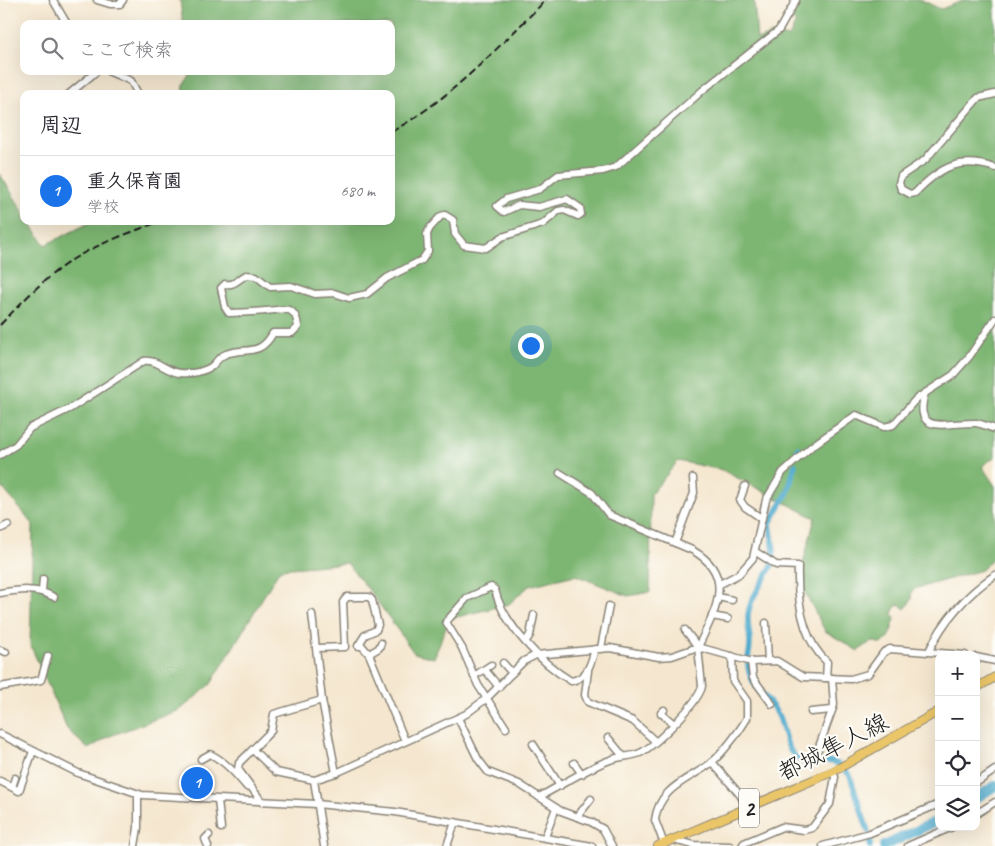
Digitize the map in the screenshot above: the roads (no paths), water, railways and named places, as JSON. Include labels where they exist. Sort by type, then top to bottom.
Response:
[{"type":"main road","points":[[980,686],[995,677]]},
{"type":"main road","name":"都城隼人線","points":[[661,845],[834,772],[935,712]]},
{"type":"street","points":[[54,0],[65,20]]},
{"type":"street","points":[[97,0],[110,4],[120,4],[123,0]]},
{"type":"street","points":[[0,455],[16,445],[30,428],[71,408],[144,362],[155,362],[176,372],[200,371],[212,366],[225,354],[257,350],[268,342],[273,333],[292,333],[298,327],[298,320],[290,310],[279,308],[266,311],[229,313],[225,307],[221,288],[225,284],[230,285],[237,282],[246,275],[256,276],[264,284],[273,288],[291,286],[315,294],[334,292],[352,298],[367,294],[387,278],[422,260],[428,251],[427,234],[441,216],[450,216],[453,220],[455,234],[464,246],[486,248],[502,237],[543,224],[558,211],[564,210],[578,216],[581,214],[580,208],[567,200],[539,207],[519,205],[504,212],[497,206],[506,199],[540,189],[558,175],[603,171],[616,167],[703,90],[779,30],[796,0]]},
{"type":"street","points":[[74,90],[93,75]]},
{"type":"street","points":[[117,75],[131,81],[136,90]]},
{"type":"street","points":[[995,94],[978,98],[942,142],[920,164],[901,176],[899,183],[901,189],[910,194],[916,193],[953,164],[968,162],[995,168]]},
{"type":"street","points":[[720,584],[739,574],[756,552],[760,518],[766,500],[783,472],[812,446],[856,415],[884,427],[892,425],[916,398],[952,375],[964,363],[995,319]]},
{"type":"street","points":[[926,392],[921,412],[924,418],[931,423],[939,426],[976,423],[995,429]]},
{"type":"street","points":[[539,797],[582,774],[623,756],[639,753],[655,741],[673,723],[702,689],[698,647],[712,616],[720,584],[705,557],[609,515],[592,493],[560,473]]},
{"type":"street","points":[[675,543],[694,493],[693,478]]},
{"type":"street","points":[[745,486],[740,500],[745,507],[760,518]]},
{"type":"street","points":[[0,529],[8,525]]},
{"type":"street","points":[[756,552],[776,565],[798,566],[798,586],[802,612],[815,649],[827,662],[834,700],[816,755],[810,759]]},
{"type":"street","points":[[929,651],[941,626],[974,590],[995,575]]},
{"type":"street","points":[[43,579],[43,591]]},
{"type":"street","points":[[506,728],[474,676],[462,648],[446,622],[476,592],[491,587],[495,590],[498,603],[506,617],[545,663],[571,681],[578,680],[588,670]]},
{"type":"street","points":[[0,594],[23,589],[43,591],[54,588]]},
{"type":"street","points":[[43,591],[54,597]]},
{"type":"street","points":[[345,647],[343,602],[347,597],[368,597],[372,600],[378,625],[376,630],[365,635],[358,646]]},
{"type":"street","points":[[718,597],[732,600]]},
{"type":"street","points":[[609,606],[598,648],[588,670],[585,695],[588,702],[633,721],[655,741]]},
{"type":"street","points":[[312,614],[322,700],[336,773]]},
{"type":"street","points":[[526,641],[530,635],[534,615]]},
{"type":"street","points":[[712,616],[728,619]]},
{"type":"street","points":[[766,623],[768,661]]},
{"type":"street","points":[[685,630],[698,647]]},
{"type":"street","points":[[368,654],[379,648],[381,643]]},
{"type":"street","points":[[317,648],[362,646],[368,654],[405,741]]},
{"type":"street","points":[[253,750],[276,772],[314,780],[336,773],[458,718],[487,698],[524,661],[536,654],[598,648],[658,657],[672,656],[698,647],[751,661],[779,662],[801,676],[851,679],[865,676],[884,652],[890,649],[935,652]]},
{"type":"street","points":[[0,686],[40,680],[48,656]]},
{"type":"street","points":[[661,845],[655,821],[664,800],[681,781],[712,762],[743,725],[748,714],[747,700],[733,681],[732,656]]},
{"type":"street","points":[[980,658],[995,661]]},
{"type":"street","points":[[751,661],[753,678],[772,704]]},
{"type":"street","points":[[503,662],[512,673]]},
{"type":"street","points":[[474,676],[491,665]]},
{"type":"street","points":[[485,670],[499,686]]},
{"type":"street","points":[[259,799],[238,768],[241,759],[253,750],[271,731],[274,714],[322,700]]},
{"type":"street","points":[[664,710],[661,713],[673,723]]},
{"type":"street","points":[[811,712],[832,710]]},
{"type":"street","points":[[458,718],[478,759],[488,772],[519,784],[556,808],[603,829],[612,846]]},
{"type":"street","points":[[0,734],[78,773],[138,794],[218,800],[259,799],[395,812],[592,846]]},
{"type":"street","points":[[608,738],[623,756]]},
{"type":"street","points":[[533,744],[560,786]]},
{"type":"street","points":[[0,781],[19,791],[33,751]]},
{"type":"street","points":[[201,759],[210,754],[216,757],[229,767],[259,799]]},
{"type":"street","points":[[712,762],[741,796],[747,809]]},
{"type":"street","points":[[574,764],[582,774]]},
{"type":"street","points":[[980,780],[995,770]]},
{"type":"street","points":[[742,846],[744,843],[777,828],[789,826],[804,830],[812,828],[829,807],[835,776],[834,772]]},
{"type":"street","points":[[12,787],[15,778]]},
{"type":"street","points":[[314,780],[324,846]]},
{"type":"street","points":[[134,846],[139,820],[138,794]]},
{"type":"street","points":[[577,817],[590,799]]},
{"type":"street","points":[[218,800],[221,828]]},
{"type":"street","points":[[980,811],[995,802]]},
{"type":"street","points":[[823,846],[870,833],[935,806]]},
{"type":"street","points":[[545,837],[556,808]]},
{"type":"street","points":[[447,846],[455,822]]},
{"type":"street","points":[[908,846],[925,842],[945,831]]},
{"type":"street","points":[[208,846],[205,840],[209,835]]},
{"type":"street","points":[[674,840],[691,845],[730,846]]},
{"type":"street","points":[[925,842],[930,846]]},
{"type":"waterway","points":[[797,452],[798,448]]},
{"type":"waterway","points":[[772,560],[774,550],[770,523],[788,492],[795,465]]},
{"type":"waterway","points":[[748,658],[750,646],[749,608],[772,565]]},
{"type":"waterway","points":[[748,664],[752,680],[775,710],[786,741],[796,757],[807,763],[824,761],[836,763],[843,767],[850,776],[868,831]]},
{"type":"waterway","points":[[980,795],[995,786]]},
{"type":"waterway","points":[[884,846],[935,822]]},
{"type":"waterway","points":[[870,837],[870,846]]},
{"type":"railway","points":[[395,130],[413,119],[454,88],[492,54],[546,0]]},
{"type":"railway","points":[[0,325],[26,298],[64,265],[106,242],[150,225]]},
{"type":"place","name":"重久保育園","points":[[197,783]]}]
